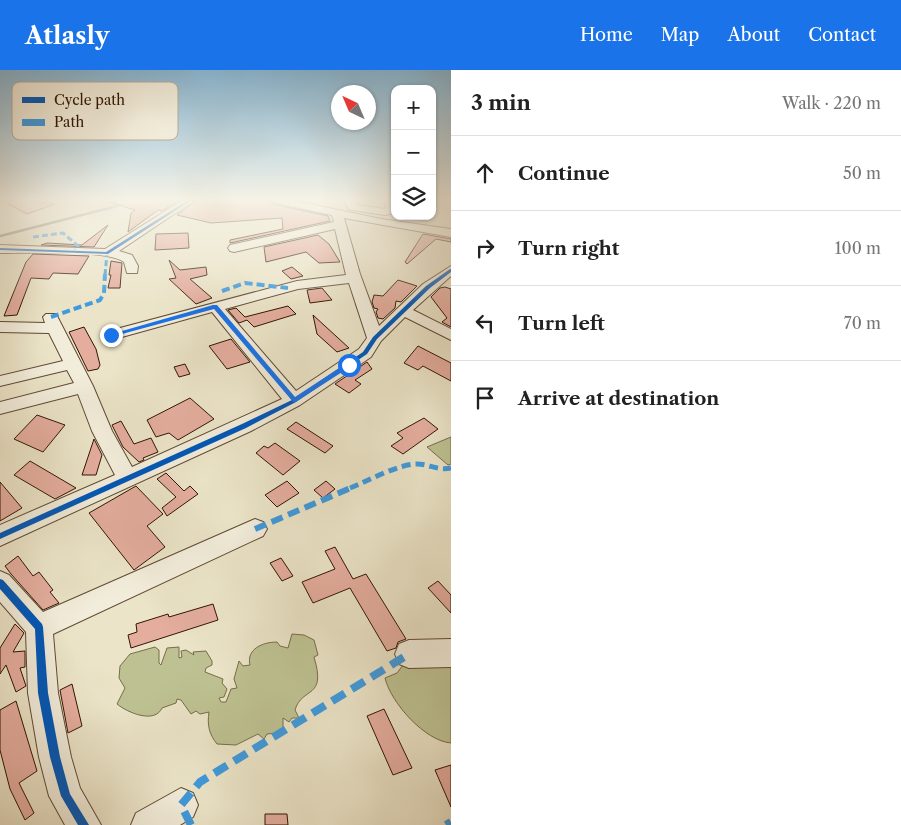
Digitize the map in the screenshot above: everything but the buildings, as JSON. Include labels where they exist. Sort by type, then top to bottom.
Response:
[{"type":"street","points":[[107,253],[135,235]]},
{"type":"street","points":[[234,248],[280,235]]},
{"type":"street","points":[[342,235],[354,278],[375,338]]},
{"type":"street","points":[[0,249],[107,253],[127,258],[132,264],[132,270]]},
{"type":"street","points":[[0,536],[127,477],[244,426],[294,401],[365,353],[375,338],[428,287],[451,270]]},
{"type":"street","points":[[111,335],[297,285],[354,278]]},
{"type":"street","points":[[215,306],[294,401]]},
{"type":"street","points":[[404,311],[451,335]]},
{"type":"street","points":[[0,326],[52,323],[71,364],[84,386],[102,431],[127,477]]},
{"type":"street","points":[[2,381],[71,364]]},
{"type":"street","points":[[0,408],[84,386]]},
{"type":"street","points":[[39,627],[255,529]]},
{"type":"street","points":[[0,584],[39,627],[43,693],[55,757],[66,796],[84,825]]},
{"type":"street","points":[[409,654],[451,653]]},
{"type":"street","points":[[148,825],[181,805]]},
{"type":"green space","points":[[451,437],[451,464],[448,465],[427,447]]},
{"type":"green space","points":[[292,634],[304,635],[314,640],[318,655],[314,657],[318,680],[312,691],[298,703],[295,710],[299,718],[292,718],[289,722],[283,718],[283,728],[277,733],[267,734],[264,739],[258,734],[236,745],[217,744],[209,729],[209,712],[200,714],[196,711],[191,714],[181,700],[177,699],[176,703],[162,708],[159,713],[148,716],[128,711],[117,704],[125,688],[119,678],[120,666],[130,654],[155,647],[159,650],[159,663],[161,665],[167,648],[179,647],[179,658],[182,657],[181,651],[186,650],[194,655],[193,652],[206,651],[212,661],[212,665],[206,668],[205,672],[223,679],[222,683],[227,689],[224,697],[219,698],[221,702],[226,702],[231,689],[237,688],[234,679],[239,661],[243,666],[250,665],[249,659],[253,651],[266,643],[277,642],[280,646],[288,648]]},
{"type":"green space","points":[[451,661],[451,743],[431,736],[410,719],[394,698],[385,678],[397,673],[403,665]]},
{"type":"marked path","points":[[33,237],[46,235]]},
{"type":"marked path","points":[[66,235],[78,246],[74,252]]},
{"type":"marked path","points":[[51,317],[100,300],[104,293],[107,253]]},
{"type":"marked path","points":[[222,291],[245,283],[288,288]]},
{"type":"marked path","points":[[255,529],[390,471],[416,464],[441,470],[451,468]]},
{"type":"marked path","points":[[191,825],[181,805],[200,782],[409,654]]},
{"type":"marked path","points":[[446,825],[451,822]]},
{"type":"cycle path","points":[[0,249],[107,253],[135,235]]},
{"type":"cycle path","points":[[0,536],[244,426],[294,401],[365,353],[375,338],[428,287],[451,270]]},
{"type":"cycle path","points":[[0,583],[39,627],[43,693],[55,757],[66,796],[84,825]]},
{"type":"route","points":[[111,335],[142,328],[215,306],[294,401],[349,365]]}]
